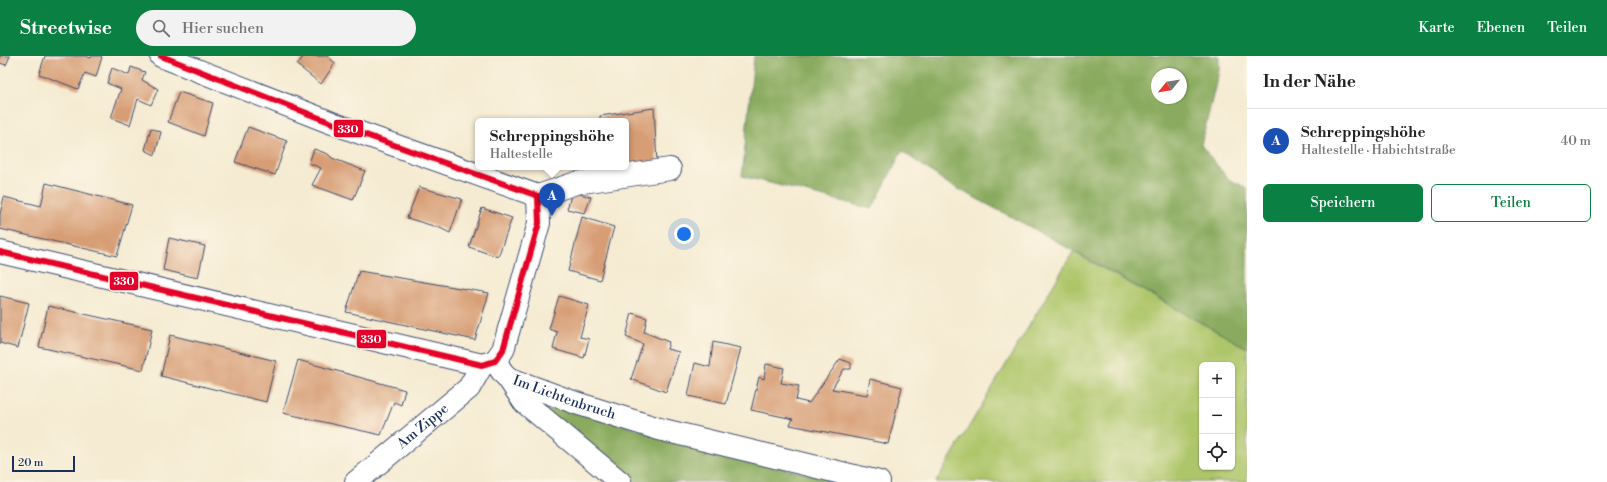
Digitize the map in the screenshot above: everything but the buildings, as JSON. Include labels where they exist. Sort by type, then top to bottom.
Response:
[{"type":"street","points":[[161,56],[332,123],[538,196],[576,183],[670,169]]},
{"type":"street","name":"Am Zippe","points":[[356,482],[495,368],[503,350],[539,223],[538,196]]},
{"type":"street","name":"Im Lichtenbruch","points":[[0,252],[495,368],[576,403],[659,429],[879,482]]},
{"type":"street","points":[[495,368],[524,402],[620,482]]},
{"type":"green space","points":[[754,56],[1219,56],[1219,71],[1201,145],[1228,179],[1247,188],[1247,348],[1034,229],[947,183],[902,151],[872,209],[742,176]]},
{"type":"green space","points":[[1073,252],[1247,348],[1247,482],[936,482]]},
{"type":"green space","points":[[529,399],[766,464],[840,482],[628,482]]},
{"type":"transit line","name":"330","points":[[161,56],[332,123],[538,196]]},
{"type":"transit line","name":"330","points":[[495,361],[503,350],[539,223],[538,196]]},
{"type":"transit line","name":"330","points":[[0,252],[482,365],[495,361]]},
{"type":"place","name":"Schreppingshöhe","points":[[552,216]]}]
